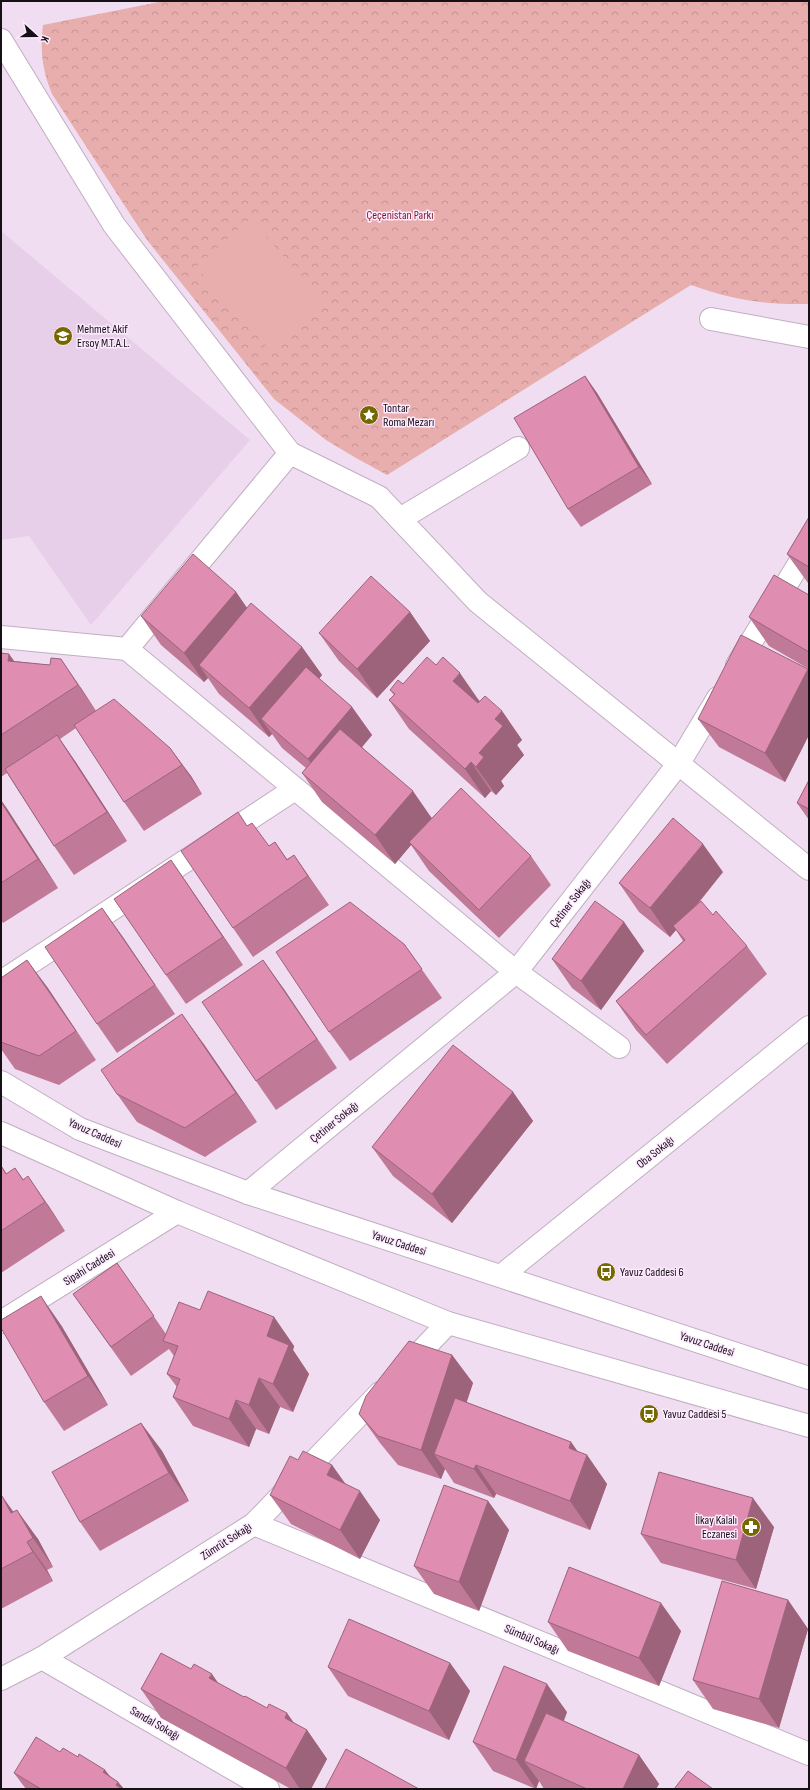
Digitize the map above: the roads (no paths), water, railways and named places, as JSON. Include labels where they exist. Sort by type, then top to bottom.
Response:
[{"type":"street","points":[[1,40],[114,225],[290,453],[379,496],[478,602],[809,869]]},
{"type":"street","points":[[711,319],[809,336]]},
{"type":"street","points":[[400,519],[518,448]]},
{"type":"street","points":[[127,649],[290,453]]},
{"type":"street","name":"Çetiner Sokağı","points":[[248,1193],[516,972],[679,763],[800,562],[809,540]]},
{"type":"street","points":[[1,637],[127,649],[516,972],[619,1047]]},
{"type":"street","points":[[1,982],[295,789]]},
{"type":"street","name":"Oba Sokağı","points":[[501,1276],[809,1027]]},
{"type":"street","name":"Yavuz Caddesi","points":[[1,1082],[80,1129],[248,1193],[809,1378]]},
{"type":"street","points":[[1,1133],[177,1212],[448,1323],[809,1426]]},
{"type":"street","name":"Sipahi Caddesi","points":[[1,1322],[177,1212]]},
{"type":"street","name":"Zümrüt Sokağı","points":[[1,1679],[42,1658],[254,1524],[448,1323]]},
{"type":"street","name":"Sümbül Sokağı","points":[[254,1524],[809,1754]]},
{"type":"street","name":"Sandal Sokağı","points":[[42,1658],[268,1789]]},
{"type":"place","name":"Mehmet Akif Ersoy M.T.A.L.","points":[[63,336]]},
{"type":"place","name":"Tontar Roma Mezarı","points":[[369,415]]},
{"type":"place","name":"Yavuz Caddesi 6","points":[[606,1272]]},
{"type":"place","name":"Yavuz Caddesi 5","points":[[649,1414]]},
{"type":"place","name":"İlkay Kalalı Eczanesi","points":[[751,1527]]},
{"type":"park label","name":"Çeçenistan Parkı","points":[[400,215]]}]
